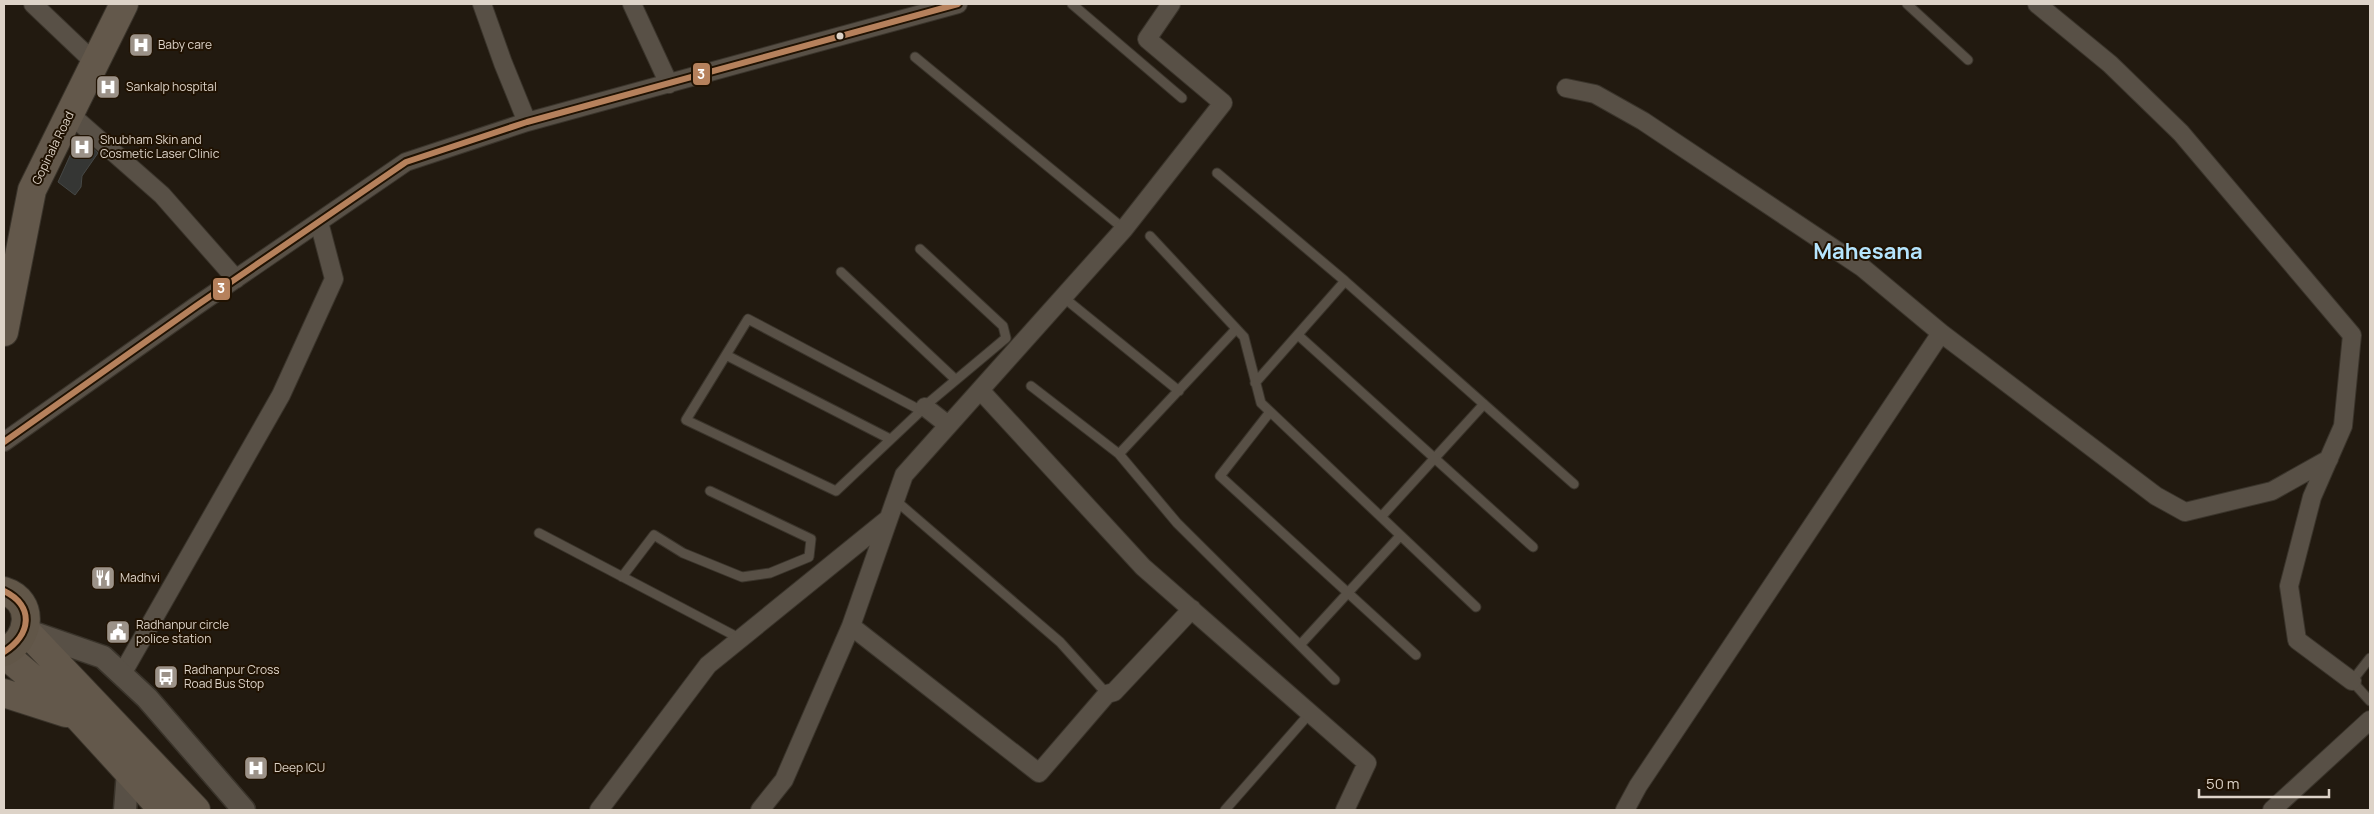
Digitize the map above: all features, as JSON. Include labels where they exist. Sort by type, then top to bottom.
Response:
[{"type":"highway","points":[[4,591],[18,599],[24,609],[26,619],[25,630],[13,648],[4,653]]},
{"type":"main road","name":"Gopinala Road","points":[[4,332],[32,190],[124,4]]},
{"type":"main road","points":[[25,630],[196,810]]},
{"type":"main road","points":[[4,653],[79,718],[163,810]]},
{"type":"main road","points":[[4,694],[79,718]]},
{"type":"street","points":[[33,4],[95,63]]},
{"type":"street","points":[[482,4],[503,64],[527,122]]},
{"type":"street","points":[[632,4],[669,84]]},
{"type":"street","points":[[4,442],[406,162],[527,122],[669,84],[765,55],[958,4]]},
{"type":"street","points":[[760,810],[784,780],[851,626],[904,475],[1124,229],[1223,102],[1147,39],[1171,4]]},
{"type":"street","points":[[2037,4],[2110,64],[2181,133],[2352,335],[2343,426],[2312,497],[2289,586],[2298,640],[2352,681]]},
{"type":"street","points":[[1566,88],[1595,94],[1643,121],[1863,268],[1941,333],[2156,496],[2185,512],[2272,491],[2329,459]]},
{"type":"street","points":[[70,114],[162,195],[236,279]]},
{"type":"street","points":[[122,674],[281,395],[334,279],[319,222]]},
{"type":"street","points":[[1625,810],[1638,786],[1941,333]]},
{"type":"street","points":[[980,390],[1143,567],[1367,763],[1345,810]]},
{"type":"street","points":[[925,407],[948,425]]},
{"type":"street","points":[[599,810],[708,665],[888,518]]},
{"type":"street","points":[[851,626],[1038,774],[1107,694],[1114,692],[1192,609]]},
{"type":"street","points":[[25,630],[104,657],[147,698],[244,810]]},
{"type":"street","points":[[2272,810],[2370,720]]},
{"type":"street","points":[[125,810],[128,771]]},
{"type":"lane","points":[[1072,4],[1182,98]]},
{"type":"lane","points":[[1907,4],[1968,60]]},
{"type":"lane","points":[[915,57],[1124,229]]},
{"type":"lane","points":[[1217,173],[1346,281],[1574,484]]},
{"type":"lane","points":[[1150,236],[1244,337],[1260,403],[1476,607]]},
{"type":"lane","points":[[920,249],[1003,326],[1006,338],[925,407],[836,491],[686,420],[748,319],[920,410],[925,407]]},
{"type":"lane","points":[[841,272],[956,380]]},
{"type":"lane","points":[[1255,383],[1346,281]]},
{"type":"lane","points":[[1063,298],[1179,391]]},
{"type":"lane","points":[[1119,454],[1236,329]]},
{"type":"lane","points":[[1298,335],[1533,547]]},
{"type":"lane","points":[[726,355],[890,439]]},
{"type":"lane","points":[[1031,386],[1119,454],[1177,523],[1334,680]]},
{"type":"lane","points":[[1381,517],[1484,404]]},
{"type":"lane","points":[[1270,412],[1220,476],[1416,655]]},
{"type":"lane","points":[[622,577],[654,535],[684,553],[742,577],[770,573],[809,557],[811,539],[710,492]]},
{"type":"lane","points":[[895,500],[1060,642],[1107,694]]},
{"type":"lane","points":[[538,533],[740,639]]},
{"type":"lane","points":[[1300,645],[1400,536]]},
{"type":"lane","points":[[2370,658],[2352,681],[2370,701]]},
{"type":"lane","points":[[1224,810],[1310,713]]},
{"type":"building","points":[[79,136],[98,153],[82,176],[81,187],[75,195],[58,182]]},
{"type":"transit line","name":"3","points":[[4,442],[196,306],[406,162],[527,122],[958,4]]},
{"type":"transit line","name":"3","points":[[4,591],[21,604],[25,612],[26,621],[20,637],[4,652]]},
{"type":"place","name":"Baby care","points":[[141,45]]},
{"type":"place","name":"Sankalp hospital","points":[[108,87]]},
{"type":"place","name":"Shubham Skin and Cosmetic Laser Clinic","points":[[82,147]]},
{"type":"place","name":"Madhvi","points":[[103,578]]},
{"type":"place","name":"Radhanpur circle police station","points":[[118,632]]},
{"type":"place","name":"Radhanpur Cross Road Bus Stop","points":[[166,677]]},
{"type":"place","name":"Deep ICU","points":[[256,768]]},
{"type":"district","name":"Mahesana","points":[[1868,251]]}]
